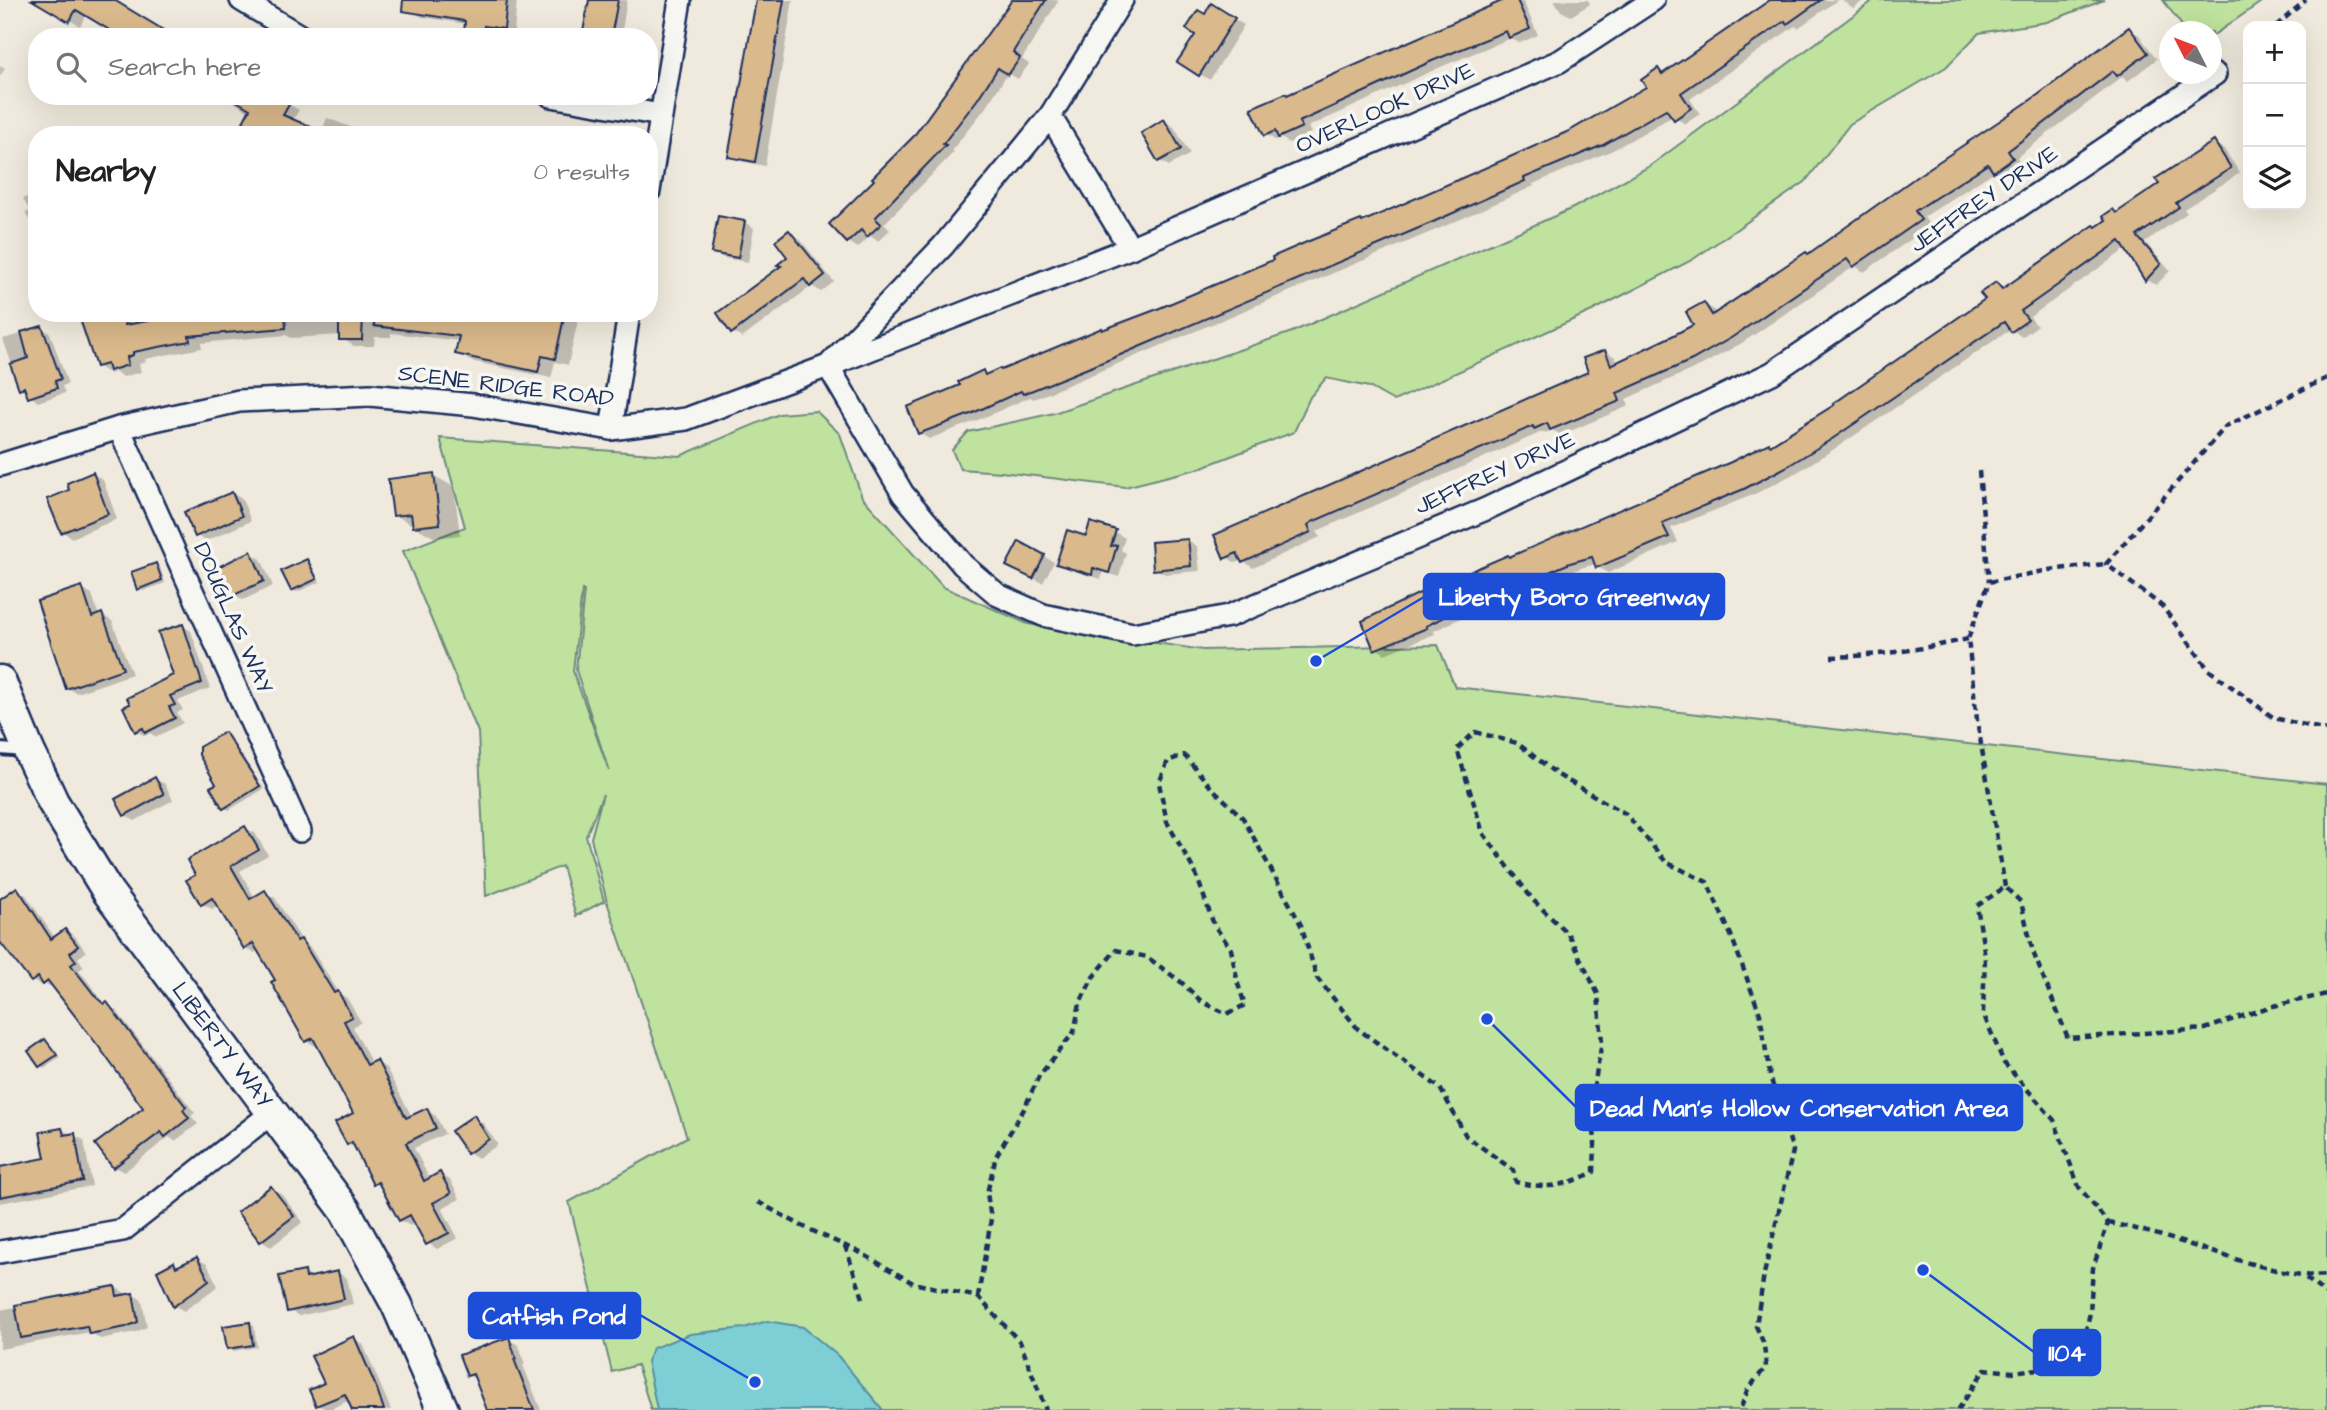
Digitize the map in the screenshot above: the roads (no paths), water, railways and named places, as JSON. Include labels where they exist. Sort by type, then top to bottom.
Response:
[{"type":"street","points":[[241,0],[287,28]]},
{"type":"street","points":[[658,138],[680,0]]},
{"type":"street","name":"SCENE RIDGE ROAD","points":[[0,465],[119,428],[239,401],[370,395],[473,405],[611,429],[685,419],[828,366],[943,246],[1050,116],[1122,0]]},
{"type":"street","name":"OVERLOOK DRIVE","points":[[828,366],[1130,248],[1560,61],[1653,0]]},
{"type":"street","name":"JEFFREY DRIVE","points":[[828,366],[903,494],[963,565],[998,595],[1044,615],[1133,634],[1229,616],[1486,509],[1772,373],[2200,84]]},
{"type":"street","points":[[604,105],[662,115]]},
{"type":"street","points":[[1050,116],[1130,248]]},
{"type":"street","points":[[611,429],[628,322]]},
{"type":"street","name":"DOUGLAS WAY","points":[[119,428],[300,831]]},
{"type":"street","name":"LIBERTY WAY","points":[[0,681],[14,750],[53,802],[108,892],[345,1210],[397,1305],[443,1410]]},
{"type":"street","points":[[0,1252],[123,1230],[273,1112]]},
{"type":"water","points":[[767,1321],[803,1327],[838,1356],[883,1410],[657,1410],[647,1361],[653,1348],[690,1334],[744,1328]]},
{"type":"place","name":"Liberty Boro Greenway","points":[[1316,661]]},
{"type":"place","name":"Dead Man's Hollow Conservation Area","points":[[1487,1019]]},
{"type":"place","name":"1104","points":[[1923,1270]]},
{"type":"place","name":"Catfish Pond","points":[[755,1382]]}]
